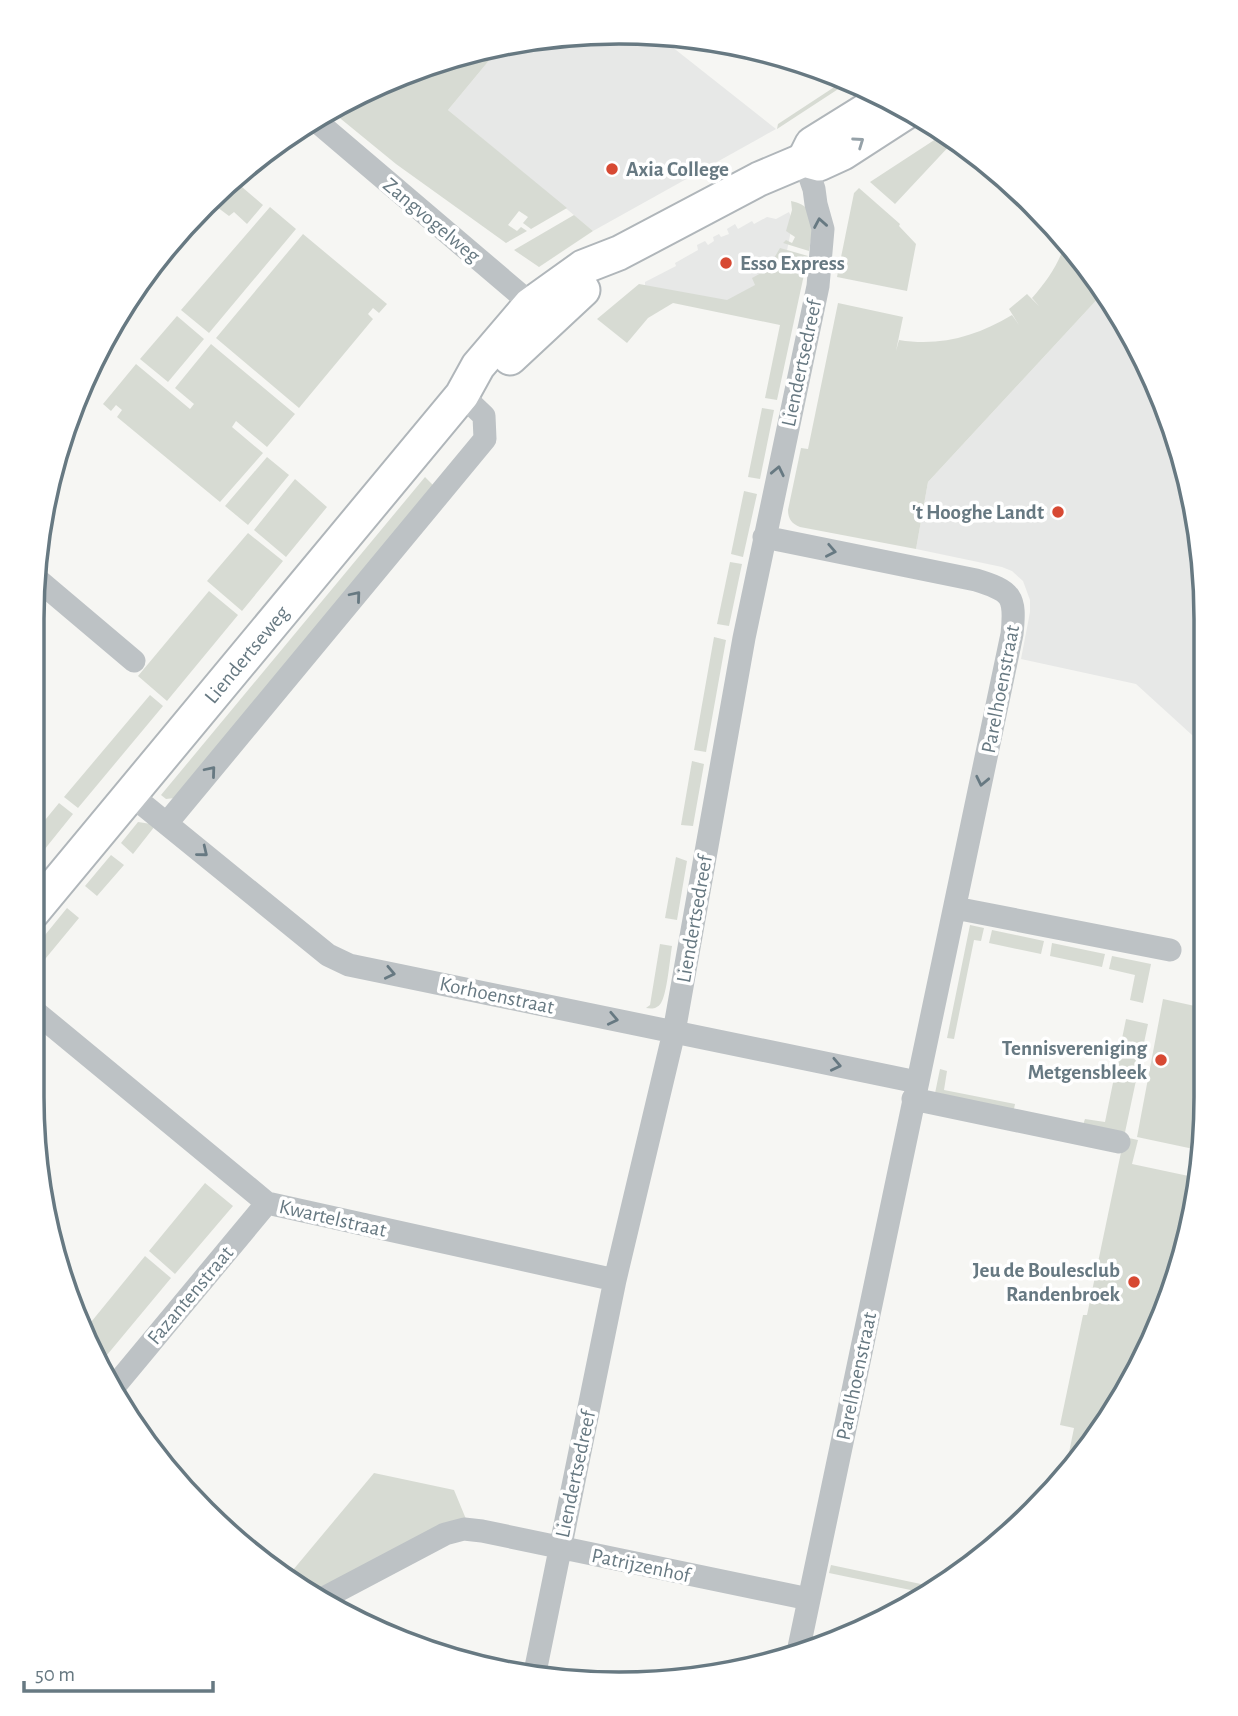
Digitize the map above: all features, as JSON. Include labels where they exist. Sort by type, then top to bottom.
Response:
[{"type":"street","name":"Liendertseweg","points":[[804,160],[812,144],[876,104]]},
{"type":"street","name":"Liendertseweg","points":[[44,898],[462,395],[478,366],[538,314],[583,267],[619,253],[759,180],[804,160],[819,164],[843,153],[899,117]]},
{"type":"street","name":"Zangvogelweg","points":[[322,126],[523,296],[538,314]]},
{"type":"street","name":"Liendertsedreef","points":[[536,1666],[615,1280],[674,1031],[744,638],[819,275],[823,229],[804,160]]},
{"type":"street","points":[[167,823],[485,439],[484,416],[462,395]]},
{"type":"street","name":"Parelhoenstraat","points":[[764,537],[976,580],[997,587],[1013,605],[1012,634],[800,1643]]},
{"type":"street","points":[[45,586],[134,661]]},
{"type":"street","name":"Korhoenstraat","points":[[130,794],[328,955],[349,965],[674,1031],[915,1091]]},
{"type":"street","points":[[955,908],[1170,950]]},
{"type":"street","name":"Kwartelstraat","points":[[44,1019],[267,1203],[615,1280]]},
{"type":"street","points":[[915,1091],[1119,1142]]},
{"type":"street","name":"Fazantenstraat","points":[[119,1381],[267,1203]]},
{"type":"street","name":"Patrijzenhof","points":[[330,1595],[445,1534],[471,1529],[809,1599]]},
{"type":"shaded area","name":"Axia College","points":[[581,45],[657,45],[672,47],[776,129],[593,231],[448,110],[491,59]]},
{"type":"shaded area","points":[[491,59],[448,110],[567,208],[531,229],[523,223],[528,217],[519,211],[508,225],[517,231],[521,227],[527,231],[506,243],[396,164],[339,117],[434,74]]},
{"type":"shaded area","points":[[835,86],[839,88],[777,129],[778,124]]},
{"type":"shaded area","points":[[936,139],[948,147],[895,204],[870,182]]},
{"type":"shaded area","points":[[241,186],[263,205],[247,224],[234,212],[229,216],[217,207]]},
{"type":"shaded area","points":[[859,188],[900,224],[916,244],[907,291],[837,277],[854,193]]},
{"type":"shaded area","points":[[791,201],[800,204],[810,213],[812,227],[809,251],[783,243],[786,240],[792,243],[795,237],[786,231],[792,210]]},
{"type":"shaded area","points":[[270,207],[296,229],[209,333],[181,310]]},
{"type":"shaded area","points":[[789,212],[793,221],[783,270],[725,302],[645,286],[645,282],[676,266],[675,263],[698,250],[697,245],[705,241],[708,245],[714,241],[713,237],[729,234],[727,229],[735,224],[738,229],[752,221],[754,224],[767,217],[776,219]]},
{"type":"shaded area","points":[[574,215],[593,231],[539,267],[514,250]]},
{"type":"shaded area","points":[[303,234],[387,304],[379,313],[373,308],[368,314],[373,319],[299,408],[216,338]]},
{"type":"shaded area","points":[[780,248],[808,256],[777,400],[765,398],[780,325],[673,303],[648,318],[627,343],[597,319],[639,284],[727,300],[755,285],[752,278],[767,270]]},
{"type":"shaded area","points":[[1062,253],[1097,299],[928,482],[916,549],[800,527],[793,523],[788,510],[801,448],[808,449],[838,303],[903,317],[896,351],[899,340],[929,342],[958,338],[985,329],[1012,315],[1019,325],[1009,309],[1027,294],[1039,306],[1032,298]]},
{"type":"shaded area","name":"'t Hooghe Landt","points":[[1097,299],[1135,365],[1164,434],[1175,470],[1193,581],[1194,737],[1136,684],[1021,659],[1030,612],[1030,600],[1023,581],[1012,571],[1002,567],[916,549],[928,482]]},
{"type":"shaded area","points":[[177,316],[204,339],[168,382],[140,359]]},
{"type":"shaded area","points":[[211,344],[295,414],[267,447],[236,421],[232,427],[263,453],[220,502],[117,417],[122,410],[116,405],[111,411],[103,404],[136,364],[190,409],[194,404],[175,388]]},
{"type":"shaded area","points":[[762,408],[774,410],[760,479],[748,477]]},
{"type":"shaded area","points":[[267,457],[289,475],[248,525],[225,506]]},
{"type":"shaded area","points":[[425,477],[434,486],[175,798],[166,799],[161,795]]},
{"type":"shaded area","points":[[295,479],[327,507],[286,557],[254,530]]},
{"type":"shaded area","points":[[744,491],[757,494],[743,557],[731,554]]},
{"type":"shaded area","points":[[248,533],[283,561],[242,611],[207,581]]},
{"type":"shaded area","points":[[730,562],[742,564],[729,626],[717,624]]},
{"type":"shaded area","points":[[209,591],[238,615],[167,701],[138,676]]},
{"type":"shaded area","points":[[714,637],[726,640],[706,752],[694,750]]},
{"type":"shaded area","points":[[150,695],[163,706],[78,808],[64,797]]},
{"type":"shaded area","points":[[692,761],[704,764],[693,826],[681,825]]},
{"type":"shaded area","points":[[59,803],[73,814],[44,850],[44,821]]},
{"type":"shaded area","points":[[138,822],[155,826],[133,854],[121,843]]},
{"type":"shaded area","points":[[111,855],[124,865],[97,896],[85,886]]},
{"type":"shaded area","points":[[676,857],[687,861],[677,920],[665,918]]},
{"type":"shaded area","points":[[67,908],[79,918],[44,960],[44,936]]},
{"type":"shaded area","points":[[970,925],[984,928],[981,941],[974,940],[954,1039],[947,1038]]},
{"type":"shaded area","points":[[992,930],[1044,941],[1041,954],[989,943]]},
{"type":"shaded area","points":[[1052,943],[1105,954],[1102,967],[1050,956]]},
{"type":"shaded area","points":[[660,944],[672,946],[665,992],[658,1006],[646,1008],[650,1005]]},
{"type":"shaded area","points":[[1112,956],[1151,964],[1143,1003],[1130,1000],[1135,975],[1109,969]]},
{"type":"shaded area","points":[[1163,999],[1194,1006],[1192,1149],[1137,1137]]},
{"type":"shaded area","name":"Jeu de Boulesclub Randenbroek","points":[[1126,1019],[1148,1024],[1124,1137],[1138,1140],[1132,1164],[1188,1176],[1183,1209],[1164,1282],[1135,1351],[1097,1417],[1069,1455],[1074,1428],[1060,1425],[1083,1315],[1087,1315],[1124,1138],[1082,1128],[1085,1119],[1105,1122]]},
{"type":"shaded area","points":[[940,1069],[947,1071],[944,1090],[1015,1104],[1013,1114],[934,1098]]},
{"type":"shaded area","points":[[205,1183],[233,1206],[175,1274],[149,1251]]},
{"type":"shaded area","points":[[145,1256],[171,1278],[106,1356],[91,1323]]},
{"type":"shaded area","points":[[374,1473],[454,1490],[466,1519],[321,1589],[293,1570]]},
{"type":"shaded area","points":[[831,1565],[924,1585],[914,1591],[829,1573]]},
{"type":"place","name":"Axia College","points":[[612,169]]},
{"type":"place","name":"Esso Express","points":[[726,263]]},
{"type":"place","name":"'t Hooghe Landt","points":[[1058,512]]},
{"type":"place","name":"Tennisvereniging Metgensbleek","points":[[1161,1060]]},
{"type":"place","name":"Jeu de Boulesclub Randenbroek","points":[[1134,1282]]}]
